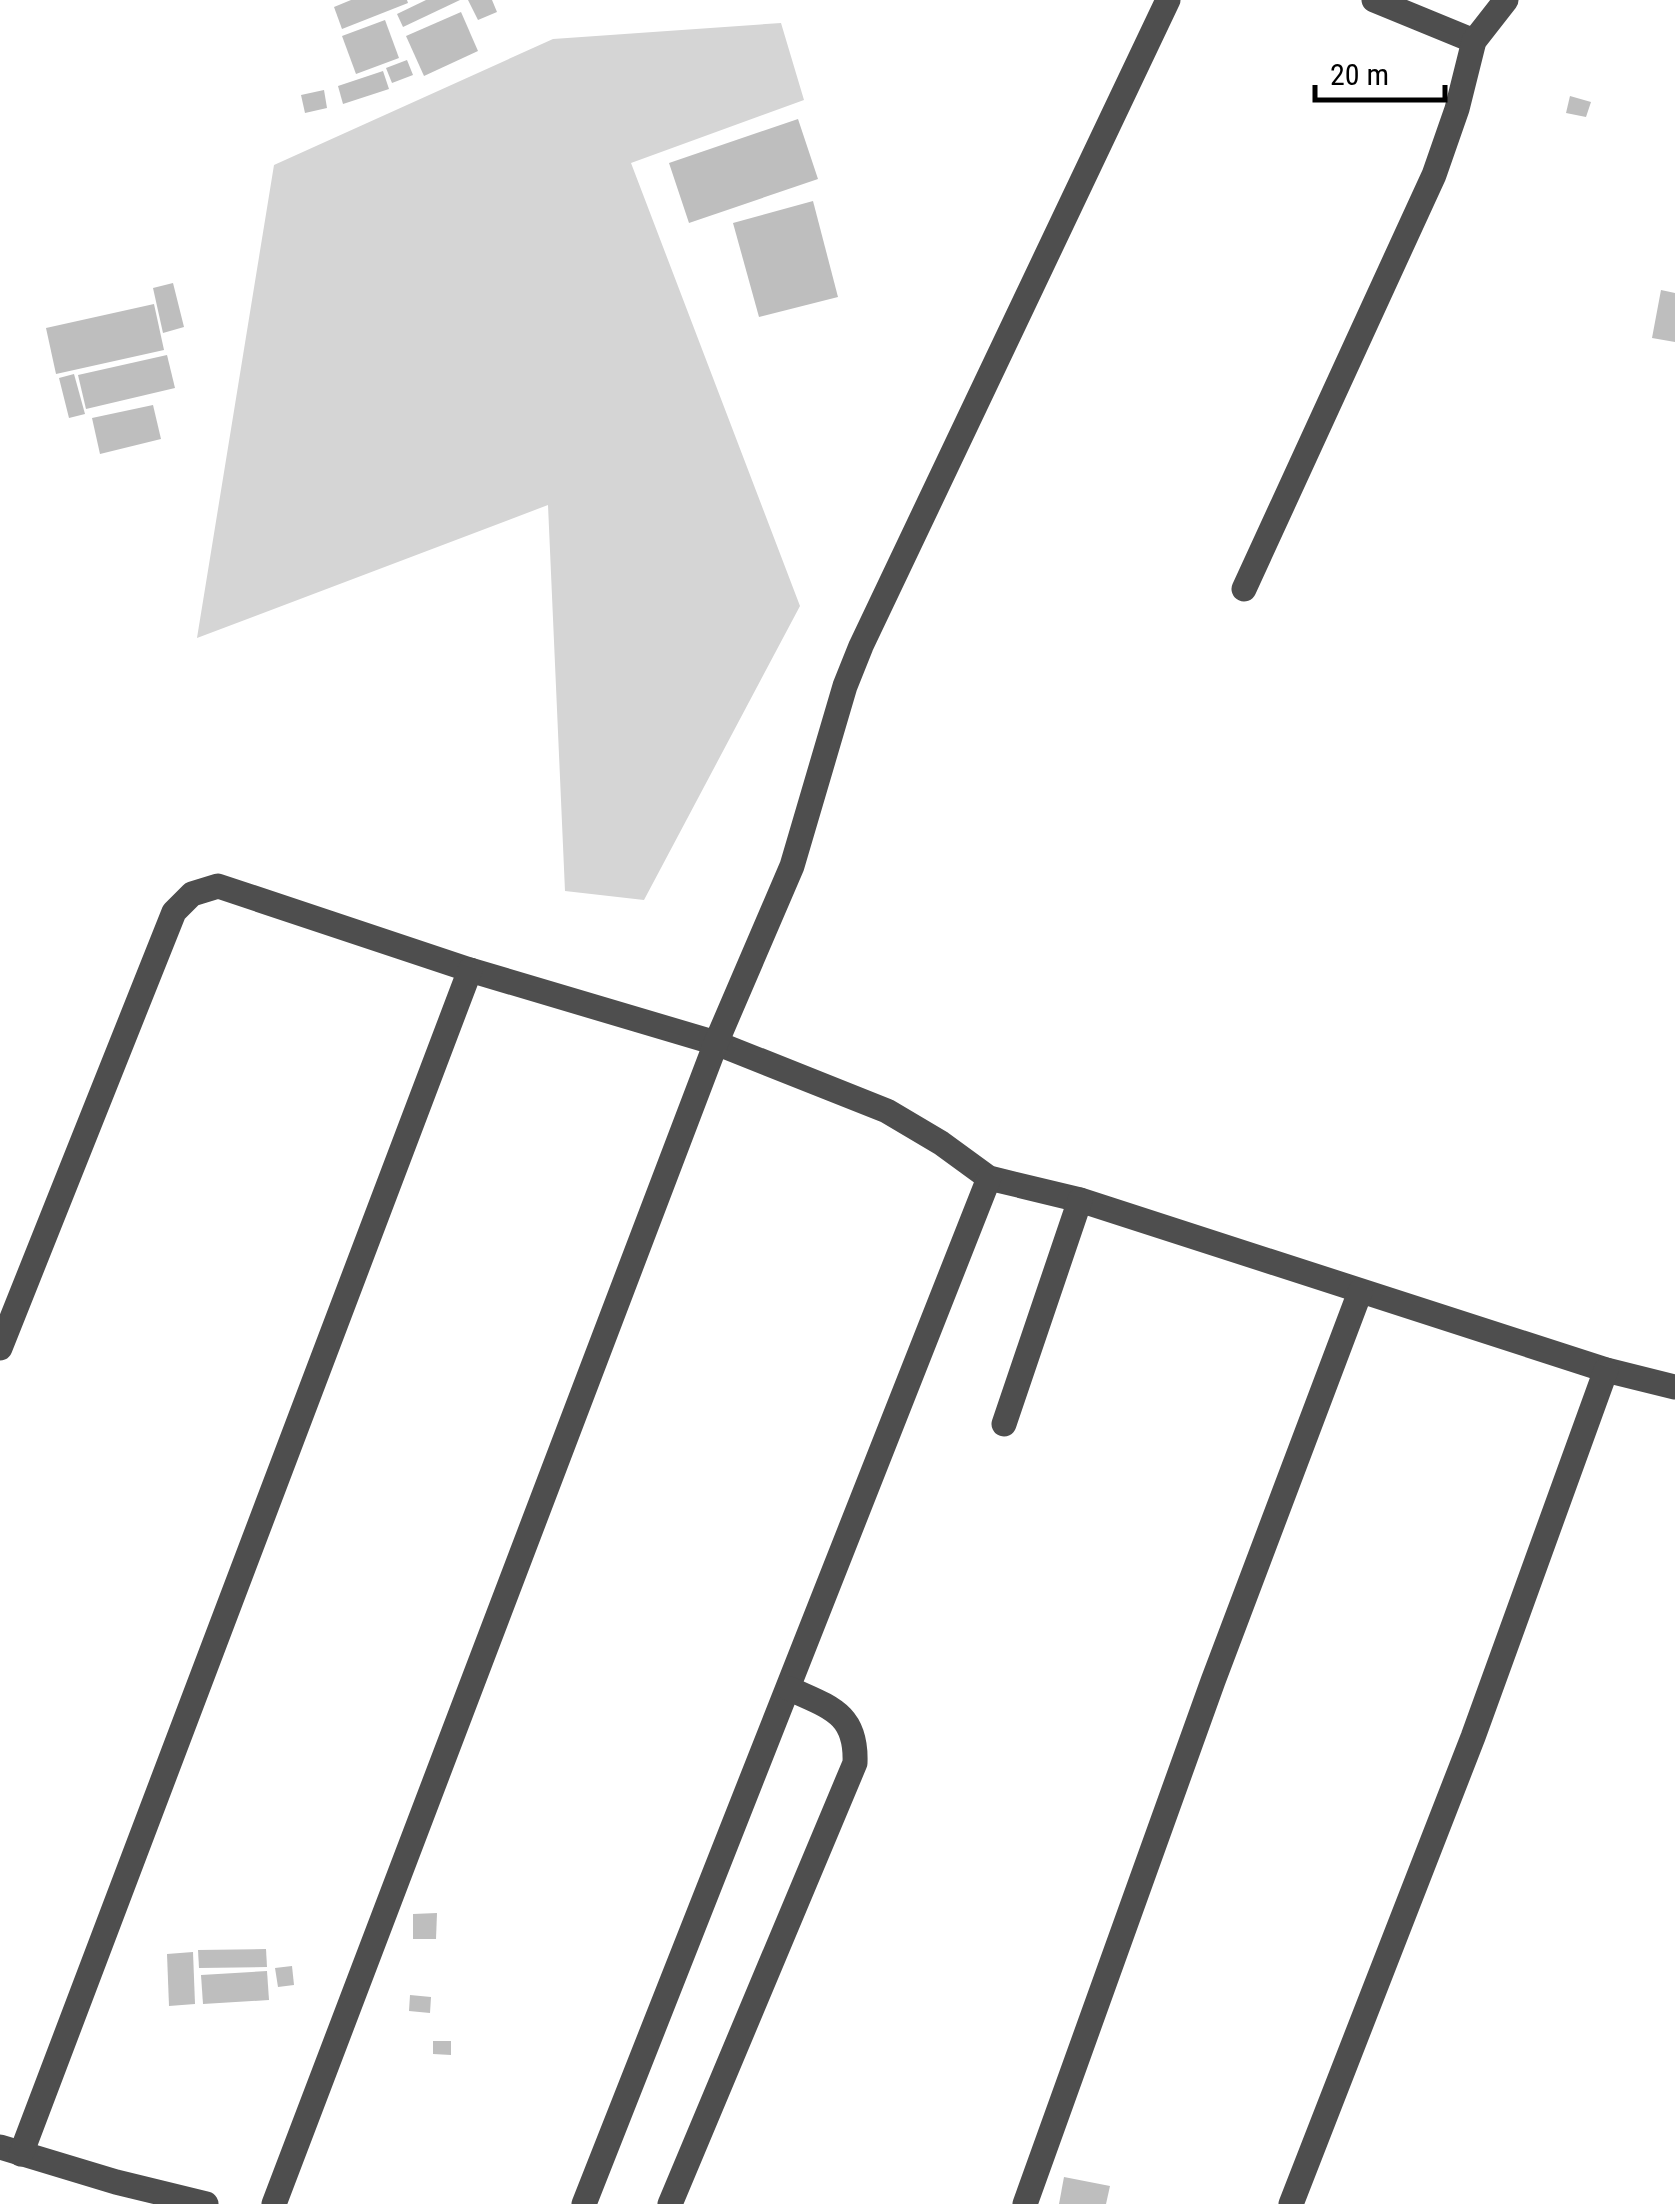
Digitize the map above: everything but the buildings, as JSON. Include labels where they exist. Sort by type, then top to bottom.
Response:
[{"type":"street","points":[[274,2204],[547,1480],[716,1044],[792,866],[845,686],[861,646],[1168,0]]},
{"type":"street","points":[[1374,0],[1474,41]]},
{"type":"street","points":[[1244,590],[1434,175],[1457,109],[1474,41],[1506,0]]},
{"type":"street","points":[[0,1348],[174,912],[192,894],[218,886],[470,970],[716,1044],[888,1111],[988,1178],[1080,1200],[1606,1370],[1675,1387]]},
{"type":"street","points":[[206,2204],[10,2150],[470,970]]},
{"type":"street","points":[[584,2204],[988,1178]]},
{"type":"street","points":[[1004,1424],[1080,1200]]},
{"type":"street","points":[[1024,2204],[1220,1663],[1360,1292]]},
{"type":"street","points":[[1291,2204],[1473,1737],[1606,1370]]},
{"type":"street","points":[[670,2204],[855,1763],[856,1740],[848,1723],[833,1709],[790,1688]]},
{"type":"shaded area","points":[[781,23],[804,100],[631,163],[800,606],[644,900],[565,891],[548,505],[197,638],[274,165],[553,39]]}]
